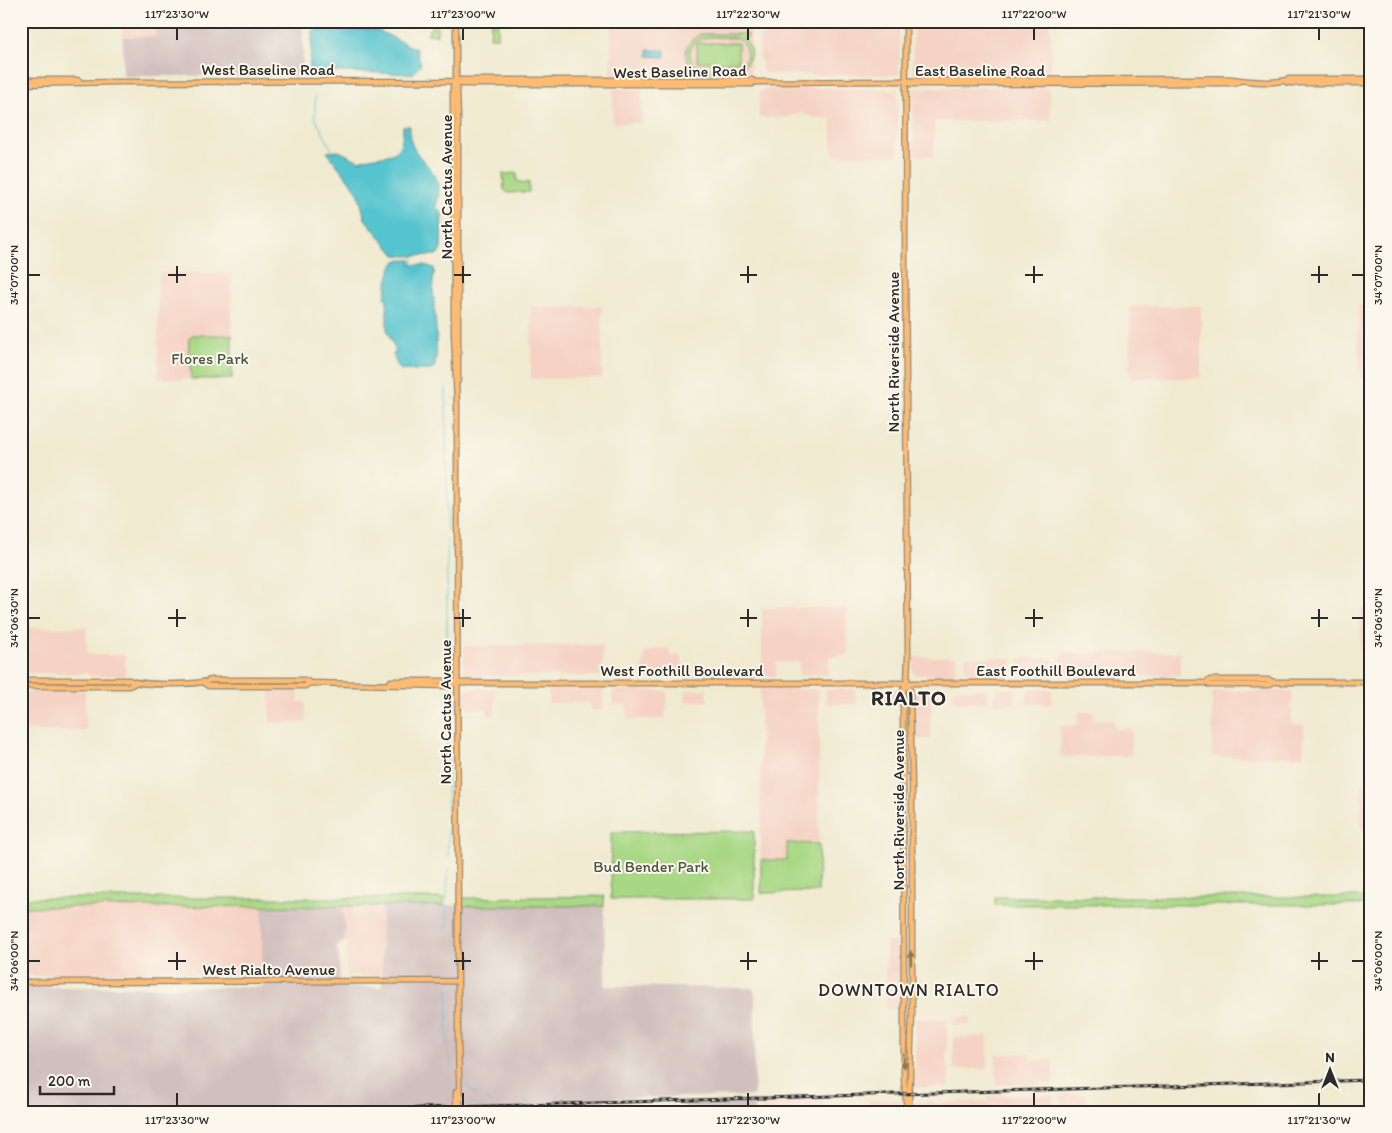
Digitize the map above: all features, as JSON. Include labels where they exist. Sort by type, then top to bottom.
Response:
[{"type":"main road","name":"North Cactus Avenue","points":[[456,21],[455,82],[453,88],[456,382],[458,1090]]},
{"type":"main road","name":"North Riverside Avenue","points":[[906,21],[908,651],[904,691],[904,1079],[907,1110]]},
{"type":"main road","name":"East Baseline Road","points":[[906,81],[911,84],[966,83],[992,80],[1234,79],[1240,81],[1285,81],[1288,83],[1371,81]]},
{"type":"main road","name":"West Baseline Road","points":[[21,80],[78,80],[81,82]]},
{"type":"main road","name":"West Baseline Road","points":[[21,84],[77,84],[81,82],[455,82],[461,80],[906,81]]},
{"type":"main road","name":"East Baseline Road","points":[[906,81],[1234,83],[1240,81]]},
{"type":"main road","name":"West Foothill Boulevard","points":[[21,680],[129,680],[135,683],[204,683],[212,680],[305,680],[310,683],[388,684],[391,681],[449,681],[457,683],[906,682]]},
{"type":"main road","points":[[59,686],[66,683],[80,683],[84,680]]},
{"type":"main road","points":[[96,686],[100,684],[123,683],[124,680]]},
{"type":"main road","name":"North Riverside Avenue","points":[[906,682],[910,690],[912,788],[912,1018],[909,1105],[907,1110]]},
{"type":"main road","name":"East Foothill Boulevard","points":[[906,682],[1269,685],[1273,682],[1371,682]]},
{"type":"main road","name":"West Foothill Boulevard","points":[[21,686],[130,686],[135,683]]},
{"type":"main road","name":"West Foothill Boulevard","points":[[204,683],[208,686],[305,686],[310,683]]},
{"type":"main road","name":"West Rialto Avenue","points":[[21,982],[458,981]]},
{"type":"main road","points":[[456,1112],[456,1092],[458,1090]]},
{"type":"main road","points":[[458,1090],[460,1093],[460,1112]]},
{"type":"shaded area","points":[[122,21],[156,21],[156,37],[123,37]]},
{"type":"shaded area","points":[[156,21],[303,21],[303,76],[123,76],[123,37],[156,37]]},
{"type":"shaded area","points":[[611,21],[751,21],[751,76],[611,76]]},
{"type":"shaded area","points":[[761,21],[899,21],[899,73],[897,75],[826,75],[764,73],[762,71],[762,61],[759,60],[760,36],[764,35]]},
{"type":"shaded area","points":[[913,21],[1050,21],[1051,75],[913,73]]},
{"type":"shaded area","points":[[1048,87],[1050,92],[1051,121],[934,121],[934,156],[913,156],[913,88]]},
{"type":"shaded area","points":[[831,88],[897,90],[898,156],[833,155],[831,118],[815,118],[801,113],[793,114],[789,117],[759,118],[760,92],[763,89]]},
{"type":"shaded area","points":[[613,89],[642,89],[642,123],[613,123]]},
{"type":"shaded area","points":[[158,273],[232,273],[232,335],[192,335],[188,356],[191,379],[158,379]]},
{"type":"shaded area","points":[[1130,306],[1201,306],[1201,378],[1130,378]]},
{"type":"shaded area","points":[[1358,306],[1371,306],[1371,378],[1359,377]]},
{"type":"shaded area","points":[[531,307],[602,307],[602,378],[531,379]]},
{"type":"shaded area","points":[[762,608],[847,608],[848,656],[829,656],[829,672],[826,675],[799,675],[799,662],[776,662],[776,676],[762,676]]},
{"type":"shaded area","points":[[1360,608],[1371,608],[1371,675],[1361,675]]},
{"type":"shaded area","points":[[86,627],[87,655],[125,655],[125,676],[91,676],[87,673],[21,673],[21,628]]},
{"type":"shaded area","points":[[603,645],[602,676],[464,676],[464,646]]},
{"type":"shaded area","points":[[654,649],[670,649],[670,656],[682,656],[681,677],[643,677],[644,652]]},
{"type":"shaded area","points":[[1180,652],[1180,675],[1073,676],[1073,674],[1062,674],[1062,653]]},
{"type":"shaded area","points":[[913,657],[956,657],[956,675],[916,675],[913,671]]},
{"type":"shaded area","points":[[965,657],[1012,658],[1012,676],[965,677]]},
{"type":"shaded area","points":[[1020,658],[1053,658],[1053,673],[1051,676],[1020,674]]},
{"type":"shaded area","points":[[466,689],[495,689],[495,715],[487,715],[487,709],[464,709],[464,691]]},
{"type":"shaded area","points":[[549,689],[603,690],[603,710],[590,710],[589,703],[549,703]]},
{"type":"shaded area","points":[[707,689],[707,701],[685,702],[686,690]]},
{"type":"shaded area","points":[[762,689],[816,689],[819,691],[819,844],[788,843],[787,860],[761,860],[760,691]]},
{"type":"shaded area","points":[[855,689],[856,704],[826,704],[826,690]]},
{"type":"shaded area","points":[[876,689],[897,689],[899,691],[899,704],[876,705]]},
{"type":"shaded area","points":[[916,689],[931,689],[931,739],[916,739]]},
{"type":"shaded area","points":[[954,689],[987,689],[987,702],[954,702]]},
{"type":"shaded area","points":[[995,689],[1015,689],[1015,704],[995,704]]},
{"type":"shaded area","points":[[1052,689],[1052,704],[1027,704],[1027,690]]},
{"type":"shaded area","points":[[613,690],[667,691],[665,718],[627,720],[627,705],[612,705]]},
{"type":"shaded area","points":[[85,691],[86,731],[21,731],[21,694],[23,692]]},
{"type":"shaded area","points":[[270,691],[298,691],[298,702],[305,702],[306,723],[270,723]]},
{"type":"shaded area","points":[[1214,691],[1292,691],[1291,724],[1304,725],[1304,756],[1212,757],[1212,694]]},
{"type":"shaded area","points":[[1078,712],[1093,712],[1094,719],[1114,719],[1115,729],[1132,729],[1131,756],[1060,757],[1060,726],[1078,725]]},
{"type":"shaded area","points":[[1361,784],[1371,785],[1371,831],[1361,831]]},
{"type":"shaded area","points":[[464,905],[604,906],[605,986],[752,988],[755,994],[754,1096],[605,1098],[605,1112],[21,1112],[21,987],[262,987],[262,907],[343,907],[345,942],[340,942],[336,947],[339,954],[340,987],[382,987],[382,907]]},
{"type":"shaded area","points":[[21,907],[262,907],[262,975],[21,976]]},
{"type":"shaded area","points":[[343,907],[382,907],[382,975],[347,976],[346,955],[348,944],[345,942]]},
{"type":"shaded area","points":[[886,942],[899,942],[899,1009],[885,1009]]},
{"type":"shaded area","points":[[955,1017],[970,1017],[970,1025],[954,1025]]},
{"type":"shaded area","points":[[915,1018],[947,1019],[949,1087],[913,1088],[915,1080]]},
{"type":"shaded area","points":[[988,1036],[988,1069],[954,1069],[954,1037]]},
{"type":"shaded area","points":[[996,1054],[1031,1054],[1031,1060],[1053,1060],[1053,1084],[996,1085]]},
{"type":"shaded area","points":[[1061,1094],[1086,1094],[1087,1112],[1061,1112]]},
{"type":"shaded area","points":[[1053,1095],[1053,1112],[912,1112],[912,1102],[988,1101],[988,1096]]},
{"type":"shaded area","points":[[903,1099],[902,1112],[869,1112],[869,1100]]},
{"type":"shaded area","points":[[824,1100],[824,1112],[761,1112],[761,1102]]},
{"type":"shaded area","points":[[754,1101],[754,1112],[684,1112],[684,1104]]},
{"type":"green space","points":[[428,21],[437,21],[437,35],[427,34],[432,26]]},
{"type":"green space","points":[[491,23],[498,23],[498,37],[490,37]]},
{"type":"green space","points":[[701,34],[748,34],[748,38],[743,38],[750,48],[749,60],[739,72],[698,72],[689,64],[686,55],[690,42]],"holes":[[[703,38],[735,38],[745,46],[747,54],[744,62],[738,66],[730,68],[699,66],[692,61],[690,56],[690,49],[693,44]]]},
{"type":"green space","points":[[697,43],[738,43],[738,62],[697,62]]},
{"type":"green space","points":[[517,173],[517,181],[529,182],[529,192],[508,193],[504,190],[503,174]]},
{"type":"green space","name":"Flores Park","points":[[192,335],[232,335],[232,379],[191,379],[190,365],[186,358],[188,356],[189,339]]},
{"type":"green space","name":"Bud Bender Park","points":[[754,831],[754,899],[611,899],[611,832]]},
{"type":"green space","points":[[787,843],[819,844],[818,892],[761,893],[761,860],[787,860]]},
{"type":"green space","points":[[604,896],[604,906],[462,906],[462,898]]},
{"type":"green space","points":[[995,897],[1371,897],[1371,905],[995,905]]},
{"type":"green space","points":[[21,898],[444,898],[444,906],[21,907]]},
{"type":"water","points":[[375,29],[416,49],[421,64],[413,74],[309,71],[313,30]]},
{"type":"water","points":[[648,50],[665,50],[665,57],[648,56]]},
{"type":"water","points":[[403,126],[410,126],[411,142],[436,177],[439,195],[436,207],[442,213],[441,249],[436,255],[395,255],[365,219],[358,192],[327,152],[339,151],[359,161],[391,154],[400,146]]},
{"type":"water","points":[[397,260],[411,260],[411,265],[425,265],[434,268],[433,285],[437,346],[435,366],[430,370],[401,370],[393,354],[396,352],[387,330],[387,298],[385,298],[390,273]]},
{"type":"waterway","points":[[341,21],[341,29]]},
{"type":"waterway","points":[[315,95],[315,118],[333,152]]},
{"type":"waterway","points":[[413,256],[413,265]]},
{"type":"waterway","points":[[446,388],[447,530]]},
{"type":"waterway","points":[[447,540],[447,676]]},
{"type":"waterway","points":[[447,690],[448,857]]},
{"type":"waterway","points":[[447,900],[448,868]]},
{"type":"waterway","points":[[447,905],[447,930]]},
{"type":"waterway","points":[[447,1048],[448,987]]},
{"type":"waterway","points":[[449,1056],[452,1067]]},
{"type":"waterway","points":[[464,1084],[476,1094]]},
{"type":"waterway","points":[[486,1099],[491,1102]]},
{"type":"railway","points":[[287,1112],[1371,1080]]},
{"type":"district","name":"RIALTO","points":[[909,698]]},
{"type":"district","name":"DOWNTOWN RIALTO","points":[[909,990]]}]
